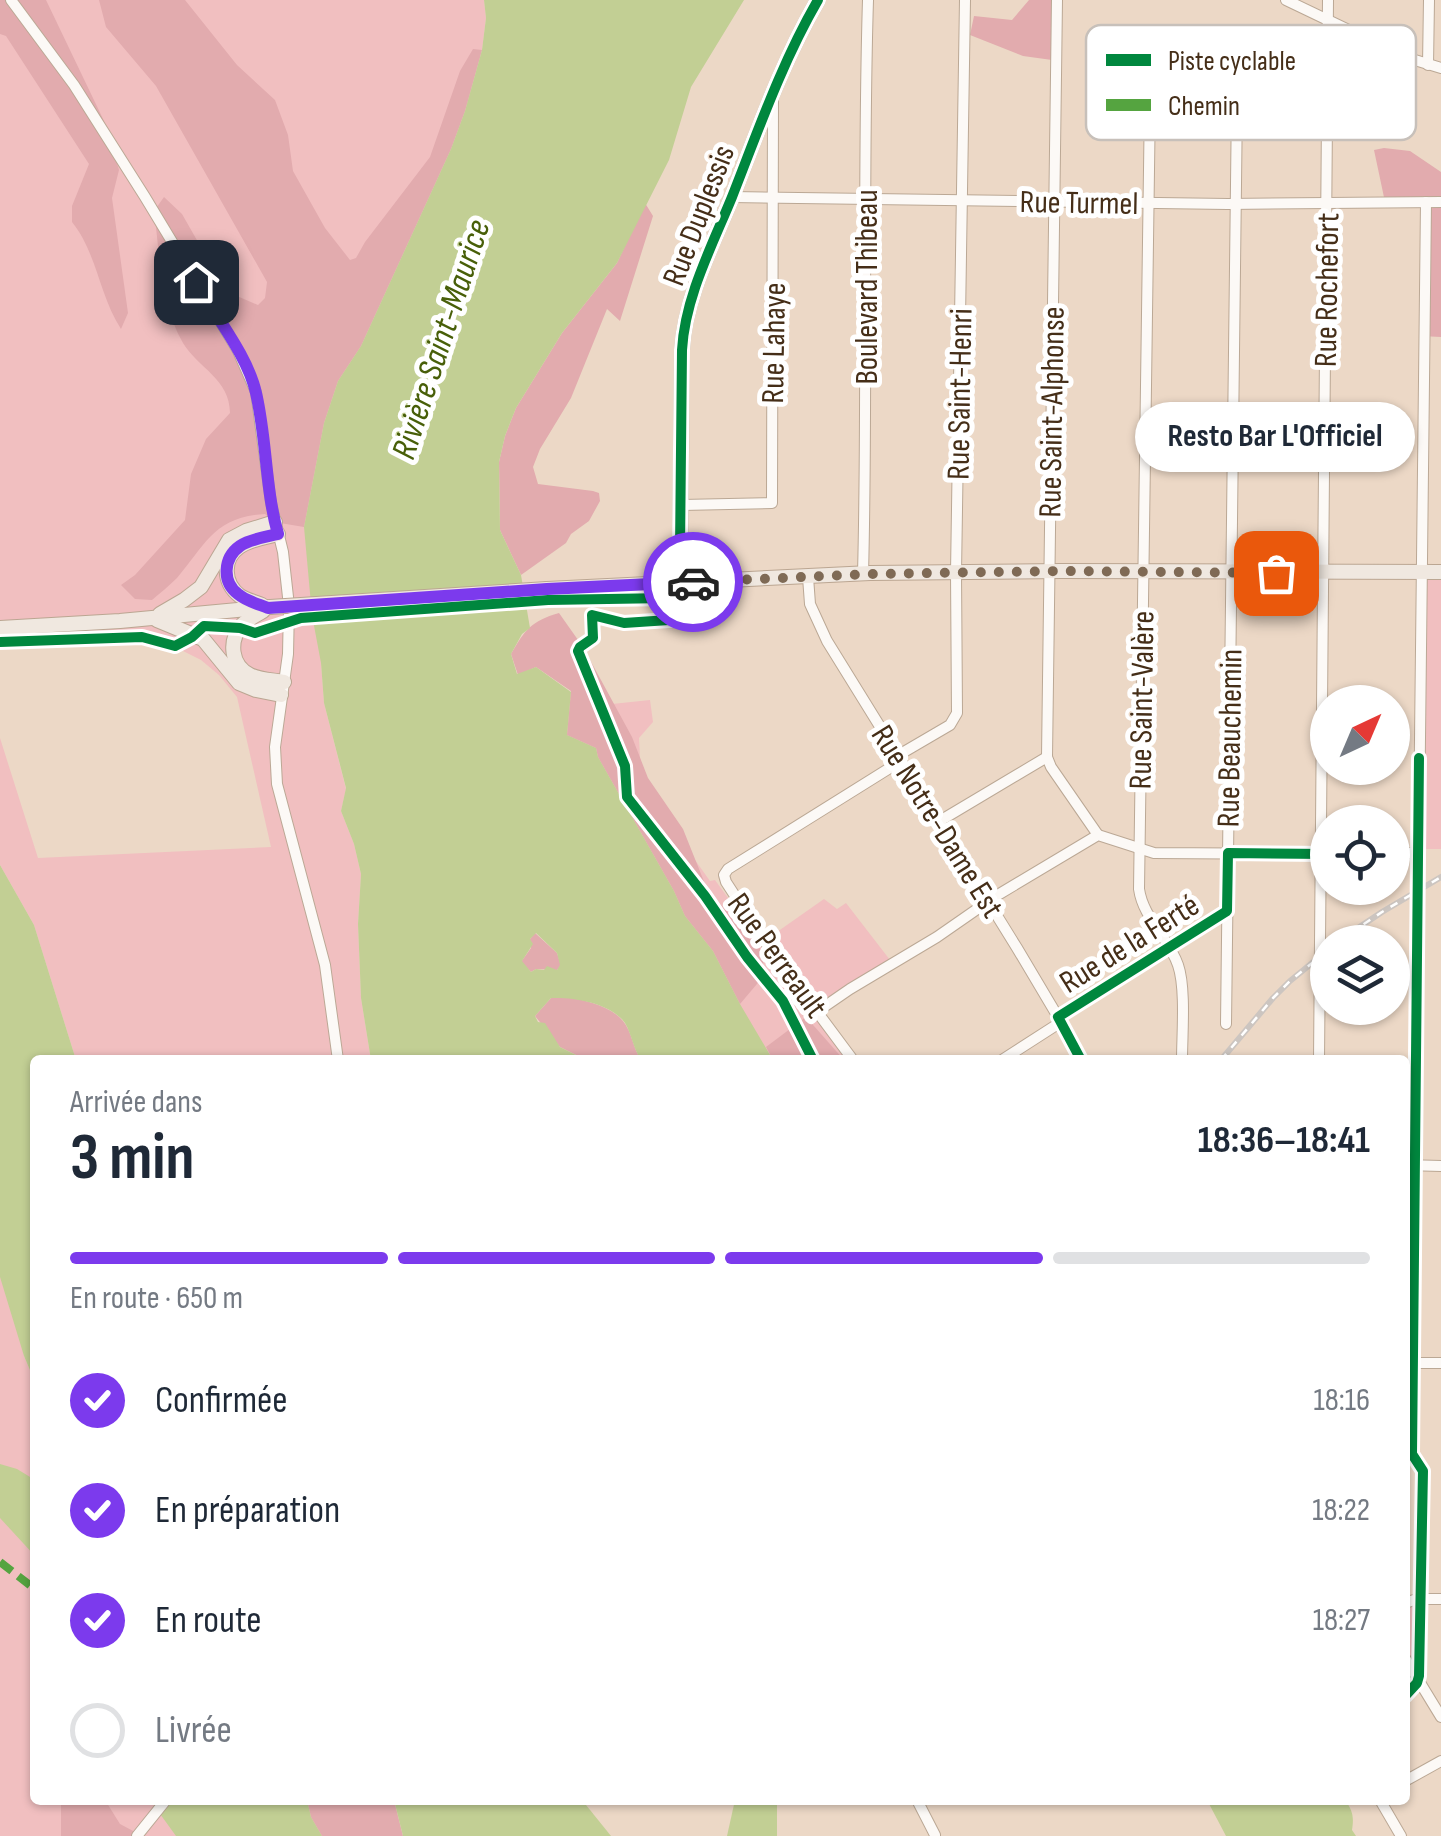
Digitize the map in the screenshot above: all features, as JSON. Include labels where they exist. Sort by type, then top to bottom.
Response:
[{"type":"main road","name":"Rue Duplessis","points":[[680,582],[684,328],[692,298],[773,92],[818,0]]},
{"type":"main road","points":[[268,608],[235,592],[226,567],[241,546],[276,528]]},
{"type":"main road","points":[[152,618],[201,587],[229,540],[246,531],[276,528]]},
{"type":"main road","points":[[0,628],[547,589],[863,574],[1441,572]]},
{"type":"main road","points":[[268,608],[240,628],[234,640],[234,656],[240,668],[251,676],[283,688]]},
{"type":"main road","points":[[152,618],[203,639],[239,682],[256,690],[283,688]]},
{"type":"street","points":[[10,0],[74,85],[145,197],[246,367],[256,392],[289,606],[289,641],[274,747],[277,784],[325,965],[337,1055]]},
{"type":"street","name":"Boulevard Thibeau","points":[[863,574],[868,0]]},
{"type":"street","name":"Rue Saint-Henri","points":[[899,759],[956,719],[965,0]]},
{"type":"street","name":"Rue Saint-Alphonse","points":[[1047,757],[1057,0]]},
{"type":"street","points":[[1286,0],[1339,25]]},
{"type":"street","name":"Rue Rochefort","points":[[1328,0],[1328,25]]},
{"type":"street","points":[[1428,0],[1435,66]]},
{"type":"street","name":"Rue Lahaye","points":[[682,505],[772,503],[773,92]]},
{"type":"street","name":"Rue Saint-Valère","points":[[1149,140],[1141,900],[1178,964],[1182,1055]]},
{"type":"street","name":"Rue Beauchemin","points":[[1226,1024],[1237,140]]},
{"type":"street","name":"Rue Rochefort","points":[[1324,805],[1322,574],[1328,140]]},
{"type":"street","name":"Rue Turmel","points":[[732,197],[1236,204],[1441,202]]},
{"type":"street","points":[[1410,1130],[1418,853],[1426,202]]},
{"type":"street","name":"Rue Notre-Dame Est","points":[[808,577],[810,604],[822,633],[1060,1019],[1078,1055]]},
{"type":"street","points":[[938,822],[1047,757],[1098,835],[1154,853],[1310,854]]},
{"type":"street","name":"Rue Perreault","points":[[849,1055],[756,929],[724,875],[899,759]]},
{"type":"street","points":[[818,1011],[1098,835]]},
{"type":"street","points":[[1410,853],[1418,853]]},
{"type":"street","name":"Rue Rochefort","points":[[1319,1055],[1323,905]]},
{"type":"street","name":"Rue de la Ferté","points":[[1060,1019],[1227,911]]},
{"type":"street","points":[[1009,1055],[1060,1019]]},
{"type":"street","points":[[1410,1165],[1441,1166]]},
{"type":"street","points":[[1410,1363],[1441,1364]]},
{"type":"street","points":[[1410,1393],[1412,1454],[1423,1471],[1418,1680],[1410,1690]]},
{"type":"street","points":[[1410,1602],[1441,1600]]},
{"type":"street","points":[[1410,1666],[1441,1717]]},
{"type":"street","points":[[1410,1778],[1441,1761]]},
{"type":"street","points":[[137,1836],[162,1805]]},
{"type":"street","points":[[918,1805],[934,1836]]},
{"type":"street","points":[[1383,1805],[1401,1836]]},
{"type":"shaded area","points":[[0,0],[484,0],[482,50],[321,663],[324,703],[346,789],[341,811],[361,874],[361,998],[370,1055],[74,1055],[34,925],[0,865],[0,738],[38,858],[271,847],[237,697],[201,660],[181,650],[140,642],[0,647]]},
{"type":"shaded area","points":[[0,0],[46,0],[104,121],[119,170],[112,198],[128,313],[121,329],[87,247],[72,222],[72,206],[89,164],[6,36],[0,34]]},
{"type":"shaded area","points":[[99,0],[185,0],[237,65],[275,100],[288,135],[293,171],[325,228],[350,260],[356,258],[430,157],[460,71],[473,49],[482,50],[451,149],[361,346],[338,381],[324,423],[304,527],[274,522],[265,514],[234,520],[213,534],[177,578],[152,600],[135,599],[121,585],[185,520],[191,474],[206,439],[230,413],[225,391],[189,352],[170,312],[154,211],[164,197],[182,214],[218,277],[237,296],[258,305],[265,298],[267,282],[156,86],[106,27]]},
{"type":"shaded area","points":[[1029,0],[1053,0],[1052,60],[1023,56],[970,35],[974,16],[1012,20]]},
{"type":"shaded area","points":[[1374,150],[1410,151],[1441,172],[1441,337],[1421,336],[1423,203],[1385,202]]},
{"type":"shaded area","points":[[645,203],[653,216],[620,321],[607,309],[571,398],[533,467],[538,484],[593,491],[599,493],[600,501],[589,521],[571,534],[566,543],[521,575],[500,530],[499,462],[505,436],[516,408],[562,333],[617,263]]},
{"type":"shaded area","points":[[1423,578],[1441,578],[1441,849],[1421,849]]},
{"type":"shaded area","points":[[559,613],[583,647],[632,737],[648,778],[683,829],[707,889],[764,953],[762,978],[740,1004],[713,951],[685,916],[596,748],[567,735],[571,691],[536,667],[518,675],[511,654],[520,639],[535,623]]},
{"type":"shaded area","points":[[563,693],[612,704],[650,700],[653,722],[639,738],[641,776],[649,801],[710,881],[715,880],[842,1055],[760,1055],[679,915],[557,733]]},
{"type":"shaded area","points":[[824,899],[837,909],[846,903],[890,960],[814,1009],[767,939]]},
{"type":"shaded area","points":[[535,933],[557,953],[561,965],[557,970],[531,972],[521,962]]},
{"type":"shaded area","points":[[568,997],[612,1012],[623,1021],[638,1055],[576,1055],[560,1047],[535,1016],[551,998]]},
{"type":"shaded area","points":[[806,1017],[840,1055],[770,1055],[766,1047]]},
{"type":"shaded area","points":[[0,1207],[24,1356],[30,1370],[30,1805],[309,1805],[323,1836],[0,1836]]},
{"type":"shaded area","points":[[1421,1599],[1419,1676],[1410,1664],[1410,1602]]},
{"type":"shaded area","points":[[61,1805],[108,1805],[120,1824],[136,1836],[61,1836]]},
{"type":"shaded area","points":[[308,1805],[395,1805],[403,1836],[322,1836]]},
{"type":"water","name":"Rivière Saint-Maurice","points":[[484,0],[744,0],[691,87],[669,160],[617,263],[562,333],[516,408],[499,462],[500,530],[521,575],[530,628],[511,654],[517,674],[536,667],[571,692],[567,735],[596,748],[685,916],[713,951],[770,1055],[638,1055],[619,1016],[581,1000],[551,998],[535,1016],[538,1022],[545,1023],[560,1047],[576,1055],[370,1055],[361,998],[361,874],[341,811],[346,788],[324,703],[304,527],[324,423],[338,381],[361,346],[451,149],[482,50]],"holes":[[[536,933],[557,953],[557,970],[547,966],[531,972],[522,961]]]},
{"type":"water","points":[[0,865],[34,925],[74,1055],[30,1055],[30,1370],[0,1277]]},
{"type":"water","points":[[0,1464],[30,1477],[30,1551],[0,1518]]},
{"type":"water","points":[[154,1805],[308,1805],[322,1836],[176,1836]]},
{"type":"water","points":[[395,1805],[586,1805],[611,1836],[403,1836]]},
{"type":"water","points":[[734,1805],[777,1805],[777,1836],[727,1836]]},
{"type":"water","points":[[1210,1805],[1348,1805],[1356,1836],[1226,1836]]},
{"type":"railway","points":[[1362,925],[1441,877]]},
{"type":"railway","points":[[1225,1055],[1273,998],[1310,965]]},
{"type":"marked path","points":[[0,1562],[30,1585]]},
{"type":"cycle path","points":[[810,1055],[783,1001],[627,797],[625,766],[578,651],[593,638],[592,615],[624,623],[684,619],[680,582],[682,350],[688,311],[771,97],[818,0]]},
{"type":"cycle path","points":[[0,642],[142,637],[175,646],[204,626],[255,633],[301,618],[548,600],[694,597]]},
{"type":"cycle path","points":[[1410,1691],[1419,1676],[1423,1471],[1412,1454],[1419,758]]},
{"type":"cycle path","points":[[1078,1055],[1058,1017],[1227,911],[1228,853],[1310,854]]},
{"type":"way so far","points":[[693,582],[1061,571],[1276,573]]},
{"type":"place","name":"Resto Bar L'Officiel","points":[[1276,573]]},
{"type":"route","points":[[196,282],[246,367],[256,392],[270,503],[278,534],[246,543],[230,556],[227,578],[241,597],[268,608],[693,582]]}]
